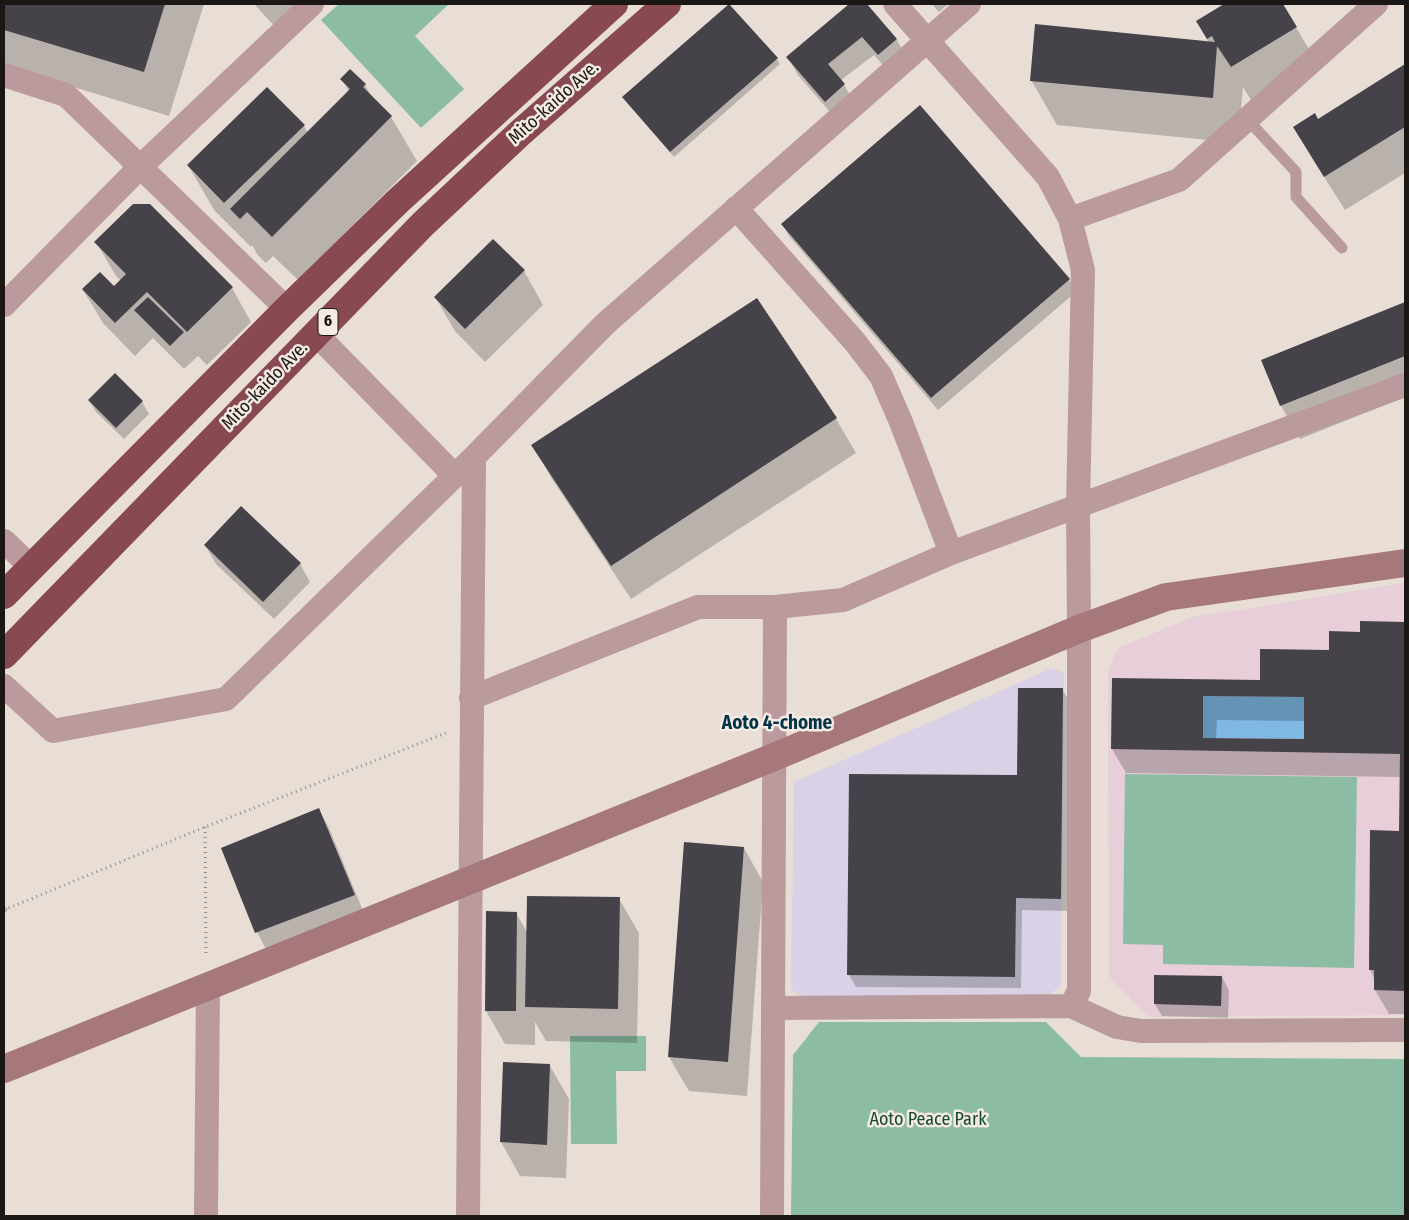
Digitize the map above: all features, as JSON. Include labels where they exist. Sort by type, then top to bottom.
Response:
[{"type":"highway","name":"Mito-kaido Ave.","points":[[4,595],[287,309],[398,200],[614,4]]},
{"type":"highway","name":"Mito-kaido Ave.","points":[[4,655],[423,224],[520,133],[667,4]]},
{"type":"street","points":[[4,305],[140,167],[312,4]]},
{"type":"street","points":[[895,4],[1048,177],[1070,219],[1083,270],[1078,506],[1079,992],[1071,1006]]},
{"type":"street","points":[[4,686],[52,732],[226,699],[474,457],[605,324],[969,4]]},
{"type":"street","points":[[1070,219],[1179,180],[1247,119],[1365,7]]},
{"type":"street","points":[[4,75],[66,95],[287,309]]},
{"type":"street","points":[[736,208],[855,342],[881,376],[952,553]]},
{"type":"street","points":[[316,334],[454,475]]},
{"type":"street","points":[[471,698],[698,607],[775,607],[843,600],[952,553],[1405,385]]},
{"type":"street","points":[[468,1216],[469,881],[474,457]]},
{"type":"street","points":[[4,541],[31,567]]},
{"type":"street","points":[[4,1070],[774,757],[1079,630],[1166,597],[1405,563]]},
{"type":"street","points":[[772,1216],[775,607]]},
{"type":"street","points":[[206,1216],[208,986]]},
{"type":"street","points":[[772,1008],[1071,1006],[1117,1027],[1140,1031],[1405,1030]]},
{"type":"lane","points":[[1247,119],[1296,172],[1296,197],[1342,248]]},
{"type":"path","points":[[4,910],[205,827],[471,723]]},
{"type":"path","points":[[205,827],[208,986]]},
{"type":"shaded area","points":[[1405,583],[1405,1015],[1148,1017],[1109,976],[1108,670],[1118,648],[1193,617]]},
{"type":"shaded area","points":[[1052,668],[1064,673],[1061,985],[1050,995],[804,999],[791,989],[794,782]]},
{"type":"green space","points":[[339,4],[449,4],[415,36],[464,89],[421,128],[321,20]]},
{"type":"green space","points":[[1125,774],[1357,777],[1354,968],[1163,964],[1163,945],[1123,944]]},
{"type":"green space","name":"Aoto Peace Park","points":[[819,1022],[1046,1022],[1081,1057],[1405,1059],[1405,1216],[791,1216],[793,1055]]},
{"type":"green space","points":[[570,1036],[646,1036],[646,1071],[616,1071],[617,1144],[571,1144]]},
{"type":"water","points":[[1203,696],[1304,697],[1304,739],[1203,738]]},
{"type":"building","points":[[4,4],[165,4],[144,72],[4,30]]},
{"type":"building","points":[[729,4],[778,58],[670,152],[622,97]]},
{"type":"building","points":[[849,4],[867,4],[897,39],[878,55],[862,37],[828,64],[845,84],[825,102],[786,57]]},
{"type":"building","points":[[1224,4],[1283,4],[1297,27],[1231,67],[1217,46],[1213,98],[1030,81],[1035,24],[1215,42],[1212,36],[1207,39],[1196,21]]},
{"type":"building","points":[[1405,64],[1405,127],[1324,177],[1293,127],[1315,113],[1318,119]]},
{"type":"building","points":[[350,69],[366,84],[363,87],[392,116],[272,237],[247,212],[240,219],[230,209],[350,89],[340,79]]},
{"type":"building","points":[[267,87],[305,125],[224,203],[187,165]]},
{"type":"building","points":[[920,105],[1070,279],[931,398],[781,224]]},
{"type":"building","points":[[133,204],[150,204],[233,287],[187,332],[147,292],[115,323],[82,289],[100,272],[114,286],[126,274],[94,242]]},
{"type":"building","points":[[493,239],[525,270],[465,329],[434,297]]},
{"type":"building","points":[[148,297],[184,332],[170,346],[134,310]]},
{"type":"building","points":[[757,298],[837,418],[611,566],[531,445]]},
{"type":"building","points":[[1405,302],[1405,356],[1280,406],[1261,360]]},
{"type":"building","points":[[115,373],[143,401],[116,428],[88,400]]},
{"type":"building","points":[[241,506],[301,563],[263,602],[204,545]]},
{"type":"building","points":[[1360,621],[1405,622],[1405,991],[1374,990],[1374,970],[1369,970],[1370,830],[1399,831],[1400,754],[1111,749],[1112,678],[1260,680],[1260,649],[1329,650],[1329,631],[1360,632]],"holes":[[[1203,696],[1304,697],[1304,739],[1203,738]]]},
{"type":"building","points":[[1018,688],[1063,688],[1061,899],[1016,898],[1015,977],[847,975],[849,774],[1017,775]]},
{"type":"building","points":[[319,808],[355,895],[255,933],[221,848]]},
{"type":"building","points":[[684,842],[744,847],[728,1062],[668,1057]]},
{"type":"building","points":[[527,896],[620,897],[618,1009],[525,1007]]},
{"type":"building","points":[[486,911],[517,912],[516,1011],[485,1011]]},
{"type":"building","points":[[1154,975],[1222,976],[1221,1006],[1154,1004]]},
{"type":"building","points":[[503,1062],[550,1064],[547,1145],[500,1142]]},
{"type":"district","name":"Aoto 4-chome","points":[[777,724]]}]
